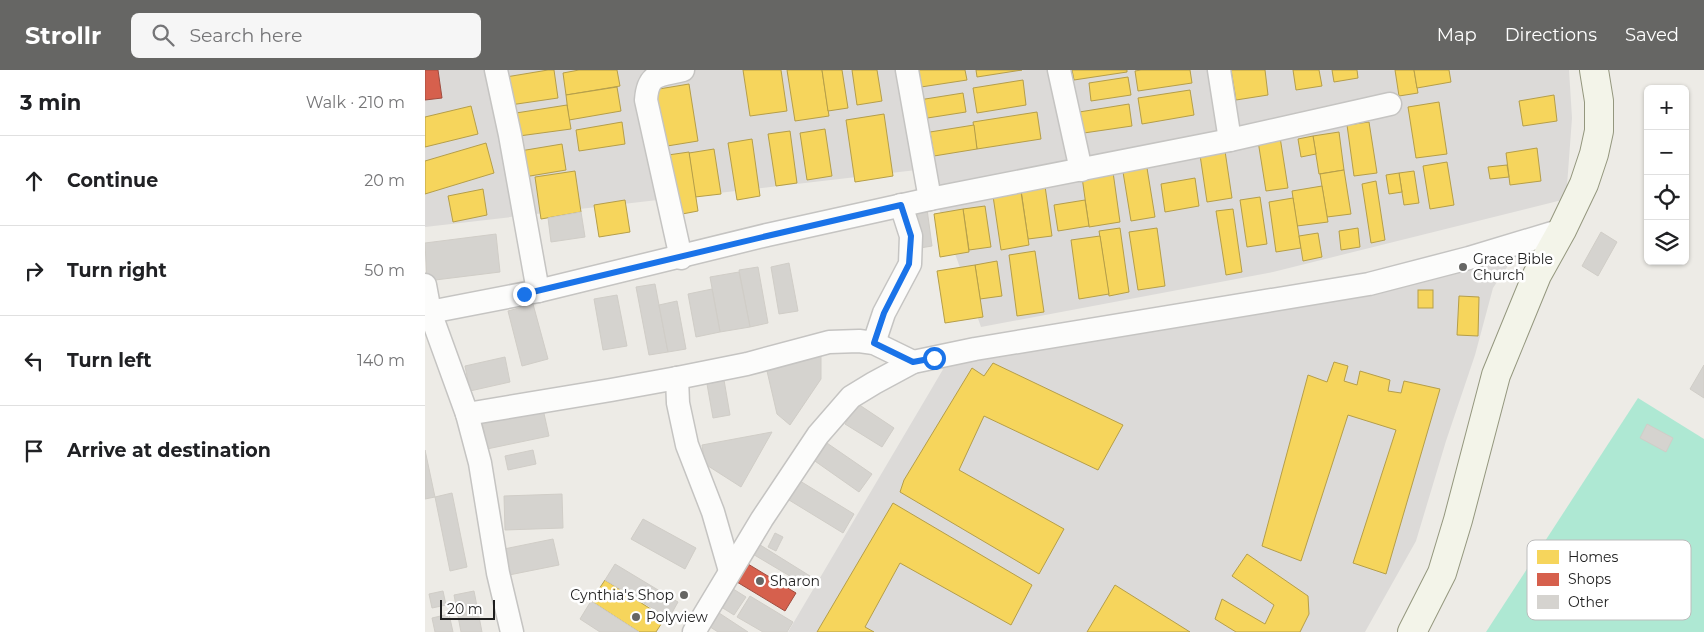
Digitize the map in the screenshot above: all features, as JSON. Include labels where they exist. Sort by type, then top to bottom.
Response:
[{"type":"street","points":[[496,70],[510,135],[538,291]]},
{"type":"street","points":[[681,258],[646,100],[648,84],[651,79],[683,70]]},
{"type":"street","points":[[907,70],[930,199]]},
{"type":"street","points":[[1059,70],[1081,170]]},
{"type":"street","points":[[1219,70],[1230,140]]},
{"type":"street","points":[[1412,632],[1445,564],[1459,520],[1496,375],[1537,274],[1562,230],[1584,184],[1594,154],[1599,130],[1599,101],[1594,70]]},
{"type":"street","points":[[428,312],[538,291],[901,205],[1230,140],[1390,104]]},
{"type":"street","points":[[874,343],[884,313],[909,264],[911,236],[901,205]]},
{"type":"street","points":[[694,632],[762,519],[818,435],[851,397],[913,362],[975,349],[1369,284],[1469,258],[1562,230]]},
{"type":"street","points":[[425,286],[428,312],[467,414],[480,463],[498,574],[512,632]]},
{"type":"street","points":[[467,414],[677,378],[747,364],[829,342],[859,341],[874,343],[913,362]]},
{"type":"street","points":[[677,378],[678,403],[687,445],[713,512],[730,571]]},
{"type":"shaded area","points":[[425,70],[1569,70],[1572,118],[1566,199],[1273,272],[981,327],[925,169],[425,227]]},
{"type":"shaded area","points":[[1513,258],[1493,288],[1475,355],[1446,441],[1416,541],[1365,632],[788,632],[945,366]]},
{"type":"green space","points":[[1638,398],[1704,439],[1704,632],[1486,632],[1527,569],[1527,620],[1691,620],[1691,540],[1546,540]]},
{"type":"building: Homes","points":[[554,70],[558,98],[510,105],[506,77]]},
{"type":"building: Homes","points":[[579,70],[617,70],[620,86],[566,95],[563,73]]},
{"type":"building: Homes","points":[[743,70],[781,70],[787,111],[750,116]]},
{"type":"building: Homes","points":[[787,70],[822,70],[829,116],[795,121]]},
{"type":"building: Homes","points":[[822,70],[842,70],[848,108],[828,111]]},
{"type":"building: Homes","points":[[852,70],[877,70],[882,101],[857,105]]},
{"type":"building: Homes","points":[[919,70],[965,70],[967,80],[921,87]]},
{"type":"building: Homes","points":[[976,70],[1022,70],[977,77]]},
{"type":"building: Homes","points":[[1072,70],[1127,70],[1127,72],[1074,80]]},
{"type":"building: Homes","points":[[1190,70],[1192,83],[1138,91],[1135,71]]},
{"type":"building: Homes","points":[[1231,70],[1265,70],[1268,95],[1236,100]]},
{"type":"building: Homes","points":[[1293,70],[1319,70],[1322,86],[1296,90]]},
{"type":"building: Homes","points":[[1332,70],[1357,70],[1358,78],[1334,82]]},
{"type":"building: Homes","points":[[1395,70],[1414,70],[1418,93],[1399,96]]},
{"type":"building: Homes","points":[[1414,70],[1449,70],[1451,82],[1417,88]]},
{"type":"building: Homes","points":[[1128,77],[1131,95],[1091,101],[1089,83]]},
{"type":"building: Homes","points":[[1023,80],[1026,105],[977,113],[973,88]]},
{"type":"building: Homes","points":[[689,84],[698,141],[661,147],[653,90]]},
{"type":"building: Homes","points":[[617,87],[621,111],[569,120],[566,95]]},
{"type":"building: Homes","points":[[1190,90],[1194,115],[1142,124],[1138,98]]},
{"type":"building: Homes","points":[[963,93],[966,112],[921,119],[919,100]]},
{"type":"building: Homes","points":[[1554,95],[1557,121],[1523,126],[1519,101]]},
{"type":"building: Homes","points":[[1439,102],[1447,154],[1416,158],[1408,107]]},
{"type":"building: Homes","points":[[1129,104],[1132,126],[1077,134],[1073,113]]},
{"type":"building: Homes","points":[[567,105],[571,129],[519,136],[516,113]]},
{"type":"building: Homes","points":[[471,106],[478,134],[425,147],[425,117]]},
{"type":"building: Homes","points":[[1037,112],[1041,139],[977,149],[973,122]]},
{"type":"building: Homes","points":[[884,114],[893,176],[855,182],[846,120]]},
{"type":"building: Homes","points":[[622,122],[625,144],[579,151],[576,130]]},
{"type":"building: Homes","points":[[1369,122],[1377,173],[1354,176],[1347,125]]},
{"type":"building: Homes","points":[[974,125],[977,149],[934,156],[930,132]]},
{"type":"building: Homes","points":[[825,129],[832,176],[807,180],[800,133]]},
{"type":"building: Homes","points":[[790,131],[797,183],[776,186],[768,134]]},
{"type":"building: Homes","points":[[1339,132],[1344,170],[1319,174],[1313,136]]},
{"type":"building: Homes","points":[[1313,136],[1316,154],[1301,157],[1298,139]]},
{"type":"building: Homes","points":[[1280,137],[1288,188],[1266,191],[1258,141]]},
{"type":"building: Homes","points":[[752,139],[760,196],[737,200],[728,143]]},
{"type":"building: Homes","points":[[486,143],[494,173],[425,194],[425,161]]},
{"type":"building: Homes","points":[[562,144],[566,170],[524,177],[520,151]]},
{"type":"building: Homes","points":[[1537,148],[1541,181],[1510,185],[1506,153]]},
{"type":"building: Homes","points":[[714,149],[721,194],[695,197],[689,153]]},
{"type":"building: Homes","points":[[1225,151],[1232,198],[1207,202],[1200,155]]},
{"type":"building: Homes","points":[[689,152],[698,211],[677,215],[668,155]]},
{"type":"building: Homes","points":[[1447,162],[1454,205],[1430,209],[1423,166]]},
{"type":"building: Homes","points":[[1507,165],[1509,177],[1490,179],[1488,167]]},
{"type":"building: Homes","points":[[1147,168],[1155,217],[1131,221],[1123,172]]},
{"type":"building: Homes","points":[[1344,170],[1351,214],[1327,217],[1320,174]]},
{"type":"building: Homes","points":[[575,171],[581,212],[541,219],[535,177]]},
{"type":"building: Homes","points":[[1414,171],[1419,203],[1404,205],[1399,173]]},
{"type":"building: Homes","points":[[1113,172],[1120,222],[1089,227],[1082,177]]},
{"type":"building: Homes","points":[[1399,173],[1402,192],[1389,194],[1386,175]]},
{"type":"building: Homes","points":[[1195,178],[1199,206],[1165,212],[1161,184]]},
{"type":"building: Homes","points":[[1376,181],[1385,240],[1371,243],[1362,184]]},
{"type":"building: Homes","points":[[1045,186],[1052,236],[1028,239],[1021,190]]},
{"type":"building: Homes","points":[[1322,186],[1328,222],[1297,226],[1292,191]]},
{"type":"building: Homes","points":[[483,189],[487,215],[453,222],[448,196]]},
{"type":"building: Homes","points":[[1021,192],[1029,245],[1001,250],[993,196]]},
{"type":"building: Homes","points":[[1260,197],[1267,244],[1247,247],[1240,200]]},
{"type":"building: Homes","points":[[1293,198],[1301,248],[1276,252],[1269,202]]},
{"type":"building: Homes","points":[[625,200],[630,232],[599,237],[594,205]]},
{"type":"building: Homes","points":[[1085,200],[1089,226],[1058,231],[1054,205]]},
{"type":"building: Homes","points":[[985,206],[991,247],[969,250],[963,209]]},
{"type":"building: Homes","points":[[963,209],[969,252],[940,257],[934,214]]},
{"type":"building: Homes","points":[[1233,209],[1242,272],[1226,275],[1216,211]]},
{"type":"building: Homes","points":[[1120,228],[1129,292],[1109,296],[1099,231]]},
{"type":"building: Homes","points":[[1157,228],[1165,286],[1138,290],[1129,232]]},
{"type":"building: Homes","points":[[1358,228],[1360,247],[1341,250],[1339,231]]},
{"type":"building: Homes","points":[[1318,233],[1322,257],[1303,261],[1299,236]]},
{"type":"building: Homes","points":[[1100,236],[1109,294],[1079,299],[1071,240]]},
{"type":"building: Homes","points":[[1035,251],[1044,312],[1017,316],[1009,255]]},
{"type":"building: Homes","points":[[997,261],[1002,296],[980,299],[975,265]]},
{"type":"building: Homes","points":[[975,265],[983,317],[945,323],[937,271]]},
{"type":"building: Homes","points":[[1418,290],[1433,290],[1433,308],[1418,308]]},
{"type":"building: Homes","points":[[1459,296],[1479,297],[1478,336],[1457,335]]},
{"type":"building: Homes","points":[[1334,362],[1348,366],[1344,381],[1357,385],[1360,371],[1390,380],[1388,391],[1401,393],[1404,381],[1440,389],[1386,574],[1353,563],[1396,430],[1348,415],[1301,561],[1262,546],[1308,375],[1327,382]]},
{"type":"building: Homes","points":[[993,363],[1123,425],[1098,470],[984,416],[959,470],[1064,529],[1039,574],[900,492],[904,480],[972,368],[984,376]]},
{"type":"building: Homes","points":[[893,503],[1032,585],[1011,625],[900,563],[865,627],[874,632],[817,632]]},
{"type":"building: Homes","points":[[1247,554],[1308,596],[1309,614],[1300,632],[1236,632],[1215,619],[1222,599],[1265,624],[1274,605],[1232,576]]},
{"type":"building: Homes","points":[[605,580],[665,618],[656,632],[639,632],[591,601]]},
{"type":"building: Homes","points":[[1115,585],[1190,632],[1087,632]]},
{"type":"building: Shops","points":[[425,70],[438,70],[442,98],[425,100]]},
{"type":"building: Shops","points":[[743,561],[796,593],[785,611],[732,579]]},
{"type":"building: Other","points":[[927,209],[932,246],[920,248],[915,211]]},
{"type":"building: Other","points":[[581,212],[585,237],[551,242],[548,218]]},
{"type":"building: Other","points":[[1601,232],[1617,242],[1598,276],[1582,266]]},
{"type":"building: Other","points":[[496,234],[500,272],[427,281],[425,243]]},
{"type":"building: Other","points":[[789,263],[798,311],[779,314],[771,267]]},
{"type":"building: Other","points":[[758,267],[768,323],[750,327],[739,270]]},
{"type":"building: Other","points":[[739,272],[750,327],[720,332],[710,277]]},
{"type":"building: Other","points":[[655,284],[668,352],[649,355],[636,287]]},
{"type":"building: Other","points":[[712,289],[720,332],[696,337],[688,294]]},
{"type":"building: Other","points":[[617,295],[627,346],[603,350],[594,299]]},
{"type":"building: Other","points":[[677,301],[686,349],[668,352],[659,305]]},
{"type":"building: Other","points":[[533,304],[548,359],[522,366],[508,311]]},
{"type":"building: Other","points":[[821,353],[821,379],[790,425],[777,414],[767,371]]},
{"type":"building: Other","points":[[505,357],[510,382],[470,391],[465,366]]},
{"type":"building: Other","points":[[1704,365],[1704,398],[1690,389]]},
{"type":"building: Other","points":[[724,380],[730,415],[713,418],[707,384]]},
{"type":"building: Other","points":[[858,404],[894,428],[882,447],[845,424]]},
{"type":"building: Other","points":[[543,409],[549,436],[487,449],[482,422]]},
{"type":"building: Other","points":[[1647,424],[1673,438],[1666,452],[1640,438]]},
{"type":"building: Other","points":[[772,432],[741,487],[705,464],[702,445]]},
{"type":"building: Other","points":[[824,441],[872,474],[859,492],[812,459]]},
{"type":"building: Other","points":[[425,450],[435,497],[425,499]]},
{"type":"building: Other","points":[[533,450],[536,464],[508,470],[505,456]]},
{"type":"building: Other","points":[[800,481],[854,514],[843,533],[789,500]]},
{"type":"building: Other","points":[[452,493],[467,567],[450,571],[435,497]]},
{"type":"building: Other","points":[[562,494],[563,528],[505,530],[504,496]]},
{"type":"building: Other","points":[[643,519],[696,548],[685,569],[631,539]]},
{"type":"building: Other","points":[[775,533],[783,537],[776,551],[768,547]]},
{"type":"building: Other","points":[[553,539],[559,565],[509,575],[504,549]]},
{"type":"building: Other","points":[[757,543],[810,576],[805,585],[751,553]]},
{"type":"building: Other","points":[[615,564],[678,602],[669,618],[605,580]]},
{"type":"building: Other","points":[[730,587],[746,597],[734,615],[718,605]]},
{"type":"building: Other","points":[[443,591],[446,605],[432,608],[429,594]]},
{"type":"building: Other","points":[[474,591],[482,632],[461,632],[454,595]]},
{"type":"building: Other","points":[[750,596],[793,622],[787,632],[763,632],[737,617]]},
{"type":"building: Other","points":[[591,601],[639,632],[600,632],[580,619]]},
{"type":"building: Other","points":[[713,609],[748,632],[718,632],[704,623]]},
{"type":"building: Other","points":[[449,614],[453,632],[435,632],[432,618]]},
{"type":"place","name":"Grace Bible Church","points":[[1463,267]]},
{"type":"place","name":"Sharon","points":[[760,581]]},
{"type":"place","name":"Cynthia's Shop","points":[[684,595]]},
{"type":"place","name":"Polyview","points":[[636,617]]},
{"type":"route","points":[[524,294],[901,205],[911,236],[909,264],[884,313],[874,343],[913,362],[934,358]]}]
